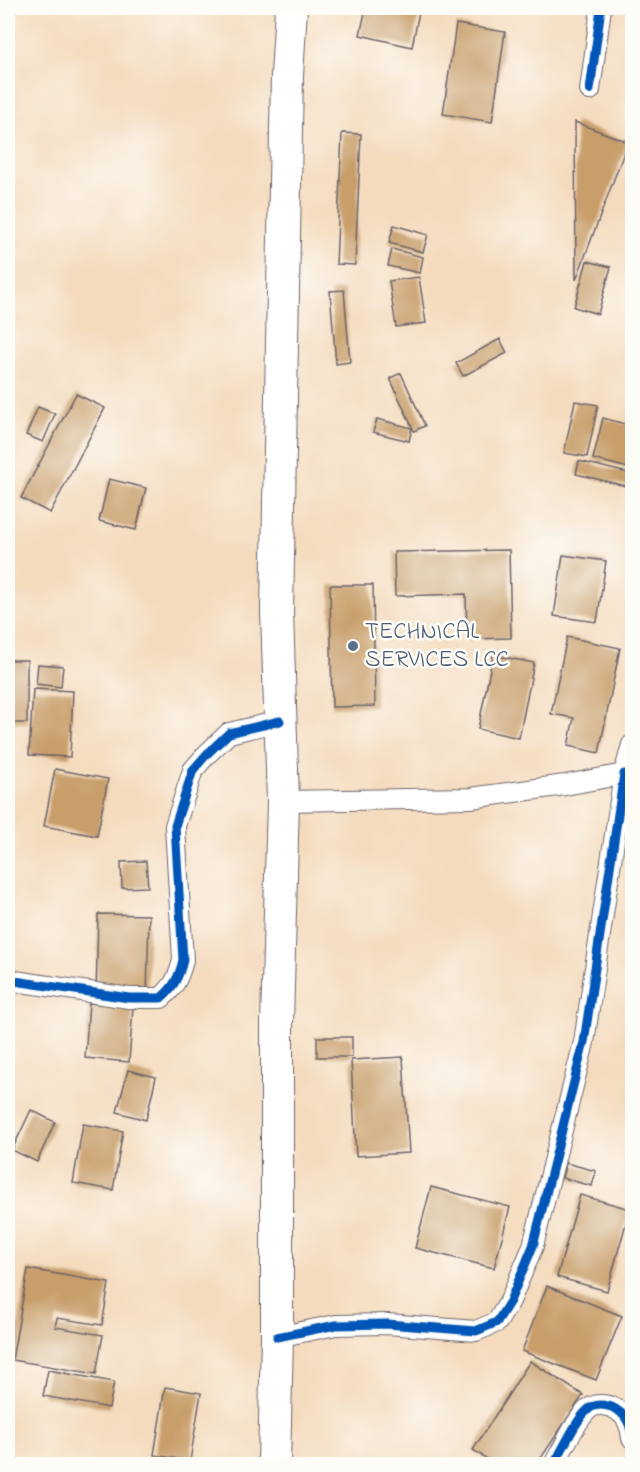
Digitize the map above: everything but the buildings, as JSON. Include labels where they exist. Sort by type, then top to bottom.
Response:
[{"type":"highway","points":[[274,1464],[277,1337],[277,1023],[283,801],[277,612],[287,76],[291,8]]},
{"type":"street","points":[[590,90],[601,8]]},
{"type":"street","points":[[8,980],[129,998],[161,998],[170,990],[179,977],[183,960],[175,826],[193,770],[229,734],[280,721]]},
{"type":"street","points":[[277,1337],[336,1325],[387,1324],[476,1331],[497,1322],[533,1246],[584,1042],[624,774],[633,745]]},
{"type":"street","points":[[283,801],[471,798],[624,774]]},
{"type":"street","points":[[554,1464],[575,1427],[591,1408],[602,1405],[613,1407],[623,1414],[631,1428],[633,1438]]},
{"type":"cycle path","points":[[590,90],[601,8]]},
{"type":"cycle path","points":[[8,980],[129,998],[161,998],[166,994],[180,972],[183,960],[175,826],[193,770],[229,733],[280,721]]},
{"type":"cycle path","points":[[277,1337],[336,1325],[387,1324],[476,1331],[497,1322],[510,1301],[533,1246],[584,1042],[624,774]]},
{"type":"cycle path","points":[[554,1464],[580,1419],[593,1406],[607,1406],[620,1412],[628,1422],[632,1438]]},
{"type":"place","name":"TECHNICAL SERVICES LCC","points":[[353,646]]}]
